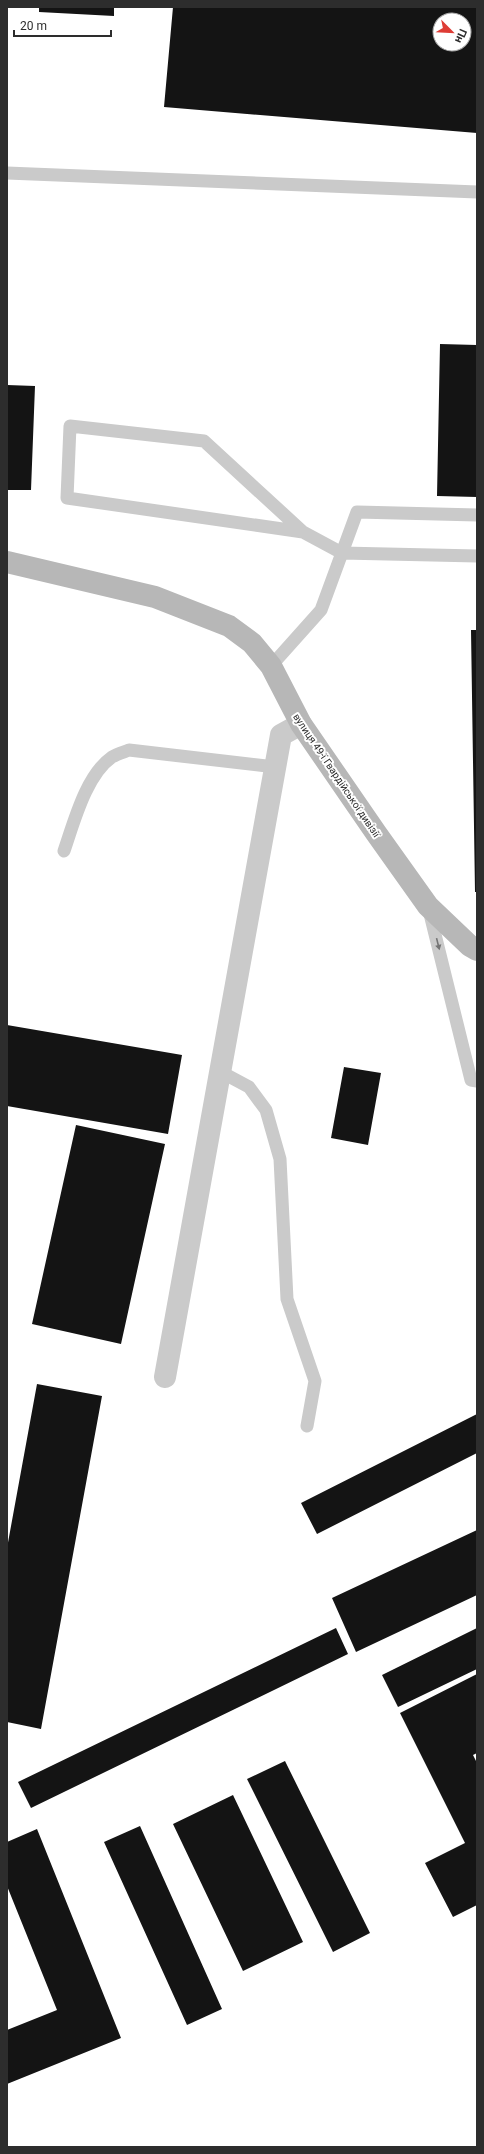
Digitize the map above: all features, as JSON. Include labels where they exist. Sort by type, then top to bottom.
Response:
[{"type":"street","name":"вулиця 49-ї Гвардійської дивізії","points":[[7,562],[155,597],[230,626],[252,644],[271,666],[301,724],[428,906],[470,946],[477,950]]},
{"type":"street","points":[[165,1377],[275,767],[282,735],[301,724]]},
{"type":"lane","points":[[7,173],[477,192]]},
{"type":"lane","points":[[302,532],[67,498],[70,426],[204,441],[302,532],[342,553],[477,556]]},
{"type":"lane","points":[[271,666],[322,610],[357,512],[477,515]]},
{"type":"lane","points":[[64,851],[85,794],[98,771],[112,757],[129,750],[275,767]]},
{"type":"lane","points":[[428,906],[471,1080],[477,1081]]},
{"type":"lane","points":[[220,1072],[249,1087],[266,1110],[280,1159],[287,1299],[315,1381],[307,1426]]},
{"type":"building","points":[[39,7],[114,7],[114,16],[39,12]]},
{"type":"building","points":[[173,7],[477,7],[477,133],[164,107]]},
{"type":"building","points":[[440,344],[477,345],[477,497],[437,496]]},
{"type":"building","points":[[7,385],[35,386],[31,490],[7,490]]},
{"type":"building","points":[[471,630],[477,630],[477,892],[475,892]]},
{"type":"building","points":[[7,1025],[182,1055],[168,1134],[7,1106]]},
{"type":"building","points":[[344,1067],[381,1073],[368,1145],[331,1138]]},
{"type":"building","points":[[76,1125],[165,1144],[121,1344],[32,1324]]},
{"type":"building","points":[[37,1384],[102,1396],[41,1729],[7,1722],[7,1548]]},
{"type":"building","points":[[477,1414],[477,1453],[317,1534],[301,1503]]},
{"type":"building","points":[[477,1530],[477,1595],[356,1652],[332,1598]]},
{"type":"building","points":[[336,1628],[348,1654],[31,1808],[18,1782]]},
{"type":"building","points":[[477,1628],[477,1669],[398,1707],[382,1675]]},
{"type":"building","points":[[477,1674],[477,1753],[473,1755],[477,1763],[477,1905],[453,1917],[425,1863],[465,1843],[400,1713]]},
{"type":"building","points":[[285,1761],[370,1933],[333,1952],[247,1779]]},
{"type":"building","points":[[233,1795],[303,1942],[243,1971],[173,1824]]},
{"type":"building","points":[[140,1826],[222,2009],[187,2025],[104,1842]]},
{"type":"building","points":[[37,1829],[121,2038],[7,2084],[7,2030],[57,2010],[7,1886],[7,1842]]}]
